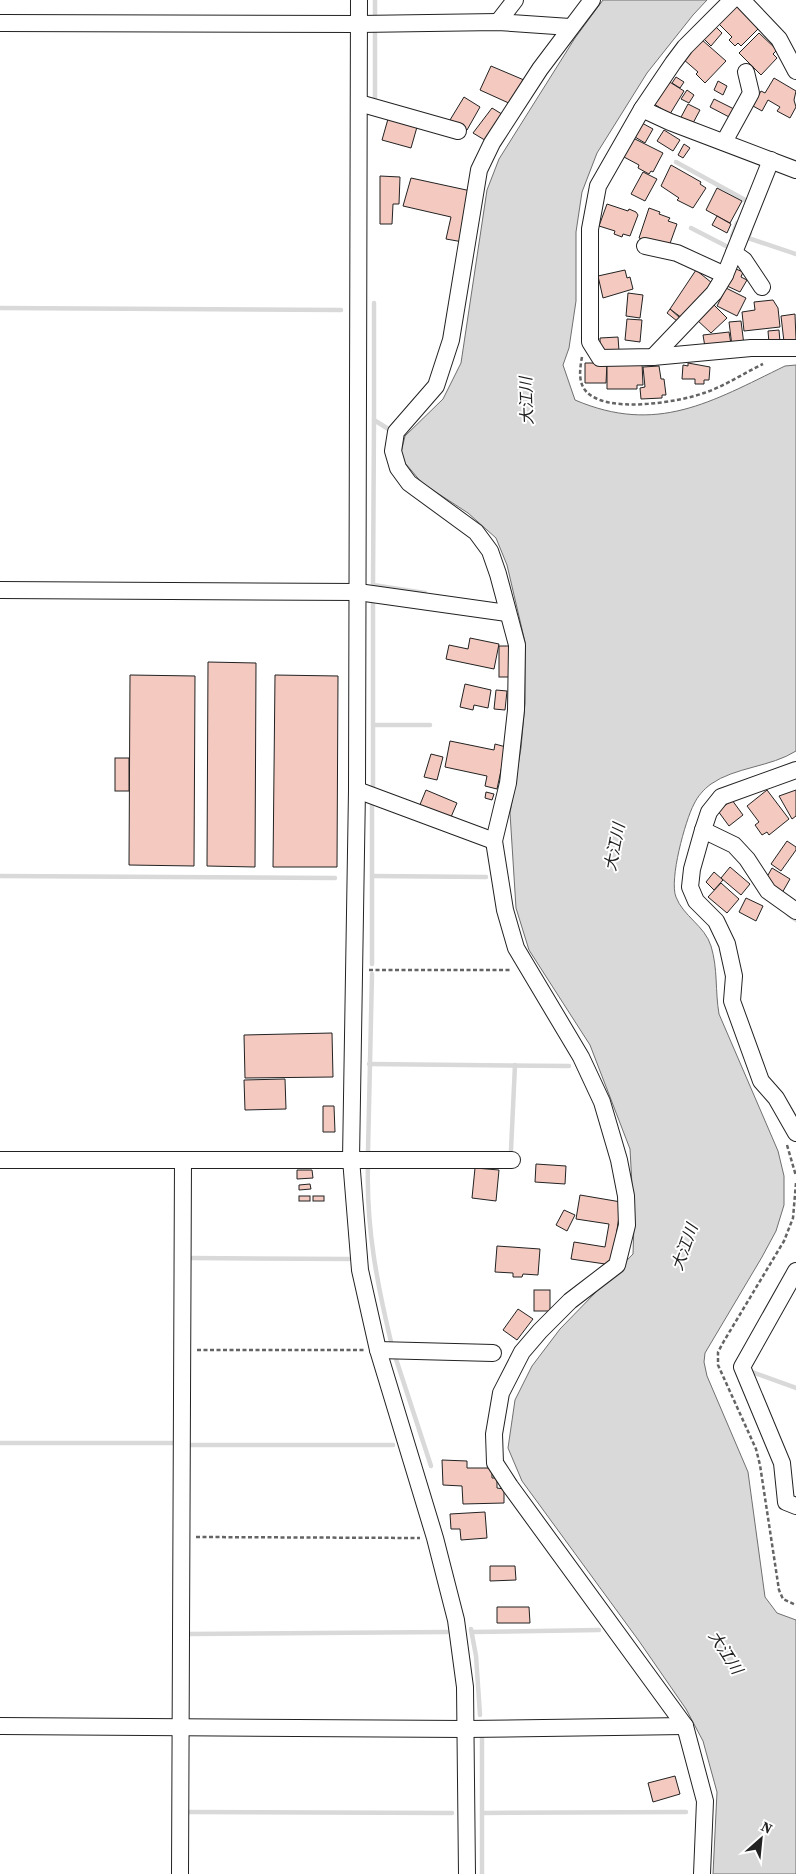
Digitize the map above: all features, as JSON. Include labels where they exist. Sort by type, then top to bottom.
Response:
[{"type":"street","points":[[359,0],[357,790],[351,1159],[360,1270],[378,1350],[435,1538],[456,1620],[463,1668],[466,1728],[467,1874]]},
{"type":"street","points":[[498,22],[515,0]]},
{"type":"street","points":[[592,0],[570,27],[492,143],[479,170],[445,364],[436,386],[396,432],[393,452],[398,468],[409,483],[476,532],[490,551],[517,645],[516,710],[508,783],[494,841],[505,910],[516,948],[581,1057],[602,1102],[619,1160],[626,1196],[627,1226],[617,1266],[570,1301],[522,1352],[502,1392],[494,1434],[495,1463],[685,1726],[705,1801],[702,1874]]},
{"type":"street","points":[[732,0],[685,47],[642,109],[598,186],[590,229],[590,342],[600,358],[654,357],[751,348],[796,348]]},
{"type":"street","points":[[742,0],[779,40],[796,71]]},
{"type":"street","points":[[0,23],[359,24],[498,22],[570,27]]},
{"type":"street","points":[[724,142],[751,94],[746,72]]},
{"type":"street","points":[[358,103],[458,131]]},
{"type":"street","points":[[642,109],[796,170]]},
{"type":"street","points":[[654,357],[714,293],[725,275],[771,160]]},
{"type":"street","points":[[645,246],[677,253],[725,275]]},
{"type":"street","points":[[734,253],[744,260],[762,287]]},
{"type":"street","points":[[0,590],[358,592],[507,613]]},
{"type":"street","points":[[796,770],[721,797],[709,812],[690,887],[696,901],[716,921],[727,944],[734,976],[732,1001],[761,1081],[776,1098],[796,1133]]},
{"type":"street","points":[[357,790],[494,841]]},
{"type":"street","points":[[703,830],[734,845],[748,859],[768,891],[796,911]]},
{"type":"street","points":[[0,1160],[512,1160]]},
{"type":"street","points":[[180,1874],[183,1160]]},
{"type":"street","points":[[796,1271],[742,1367],[782,1463],[786,1502],[796,1506]]},
{"type":"street","points":[[378,1350],[493,1354]]},
{"type":"street","points":[[0,1726],[466,1728],[685,1726]]},
{"type":"path","points":[[590,342],[583,350],[580,367],[581,382],[586,391],[595,398],[630,405],[673,402],[706,393],[766,362]]},
{"type":"path","points":[[355,970],[512,970]]},
{"type":"path","points":[[183,1350],[378,1350]]},
{"type":"path","points":[[182,1536],[435,1538]]},
{"type":"water","name":"大江川","points":[[603,0],[707,0],[647,73],[597,153],[582,192],[576,232],[576,301],[569,348],[563,365],[575,400],[605,410],[632,415],[658,414],[683,410],[708,402],[785,366],[796,365],[796,751],[776,761],[721,778],[701,793],[690,812],[683,836],[676,865],[674,889],[679,904],[704,933],[711,946],[715,963],[719,1014],[778,1151],[784,1176],[784,1205],[776,1231],[705,1353],[704,1362],[707,1376],[748,1472],[765,1597],[777,1613],[796,1620],[796,1874],[713,1874],[717,1792],[703,1741],[686,1709],[639,1641],[522,1481],[508,1448],[515,1400],[532,1366],[560,1329],[633,1254],[634,1222],[630,1149],[590,1045],[529,950],[516,908],[510,813],[521,748],[525,703],[525,642],[507,565],[496,538],[468,513],[422,483],[400,457],[405,436],[443,399],[461,363],[487,190],[499,159],[575,38]]},
{"type":"building","points":[[735,3],[760,27],[741,46],[738,43],[735,46],[729,40],[732,37],[717,22]]},
{"type":"building","points":[[716,27],[722,33],[711,46],[702,37]]},
{"type":"building","points":[[759,33],[777,50],[773,54],[777,58],[761,75],[739,53]]},
{"type":"building","points":[[701,39],[726,61],[705,83],[696,74],[698,72],[683,59]]},
{"type":"building","points":[[491,66],[524,80],[513,105],[480,90]]},
{"type":"building","points":[[676,77],[684,82],[680,88],[672,83]]},
{"type":"building","points":[[774,78],[796,91],[794,100],[796,107],[790,118],[777,111],[780,107],[768,100],[762,111],[753,106],[761,91],[765,93]]},
{"type":"building","points":[[668,81],[684,91],[670,114],[654,104]]},
{"type":"building","points":[[718,81],[727,86],[723,95],[714,90]]},
{"type":"building","points":[[687,90],[694,95],[689,103],[681,99]]},
{"type":"building","points":[[464,97],[480,107],[467,130],[450,120]]},
{"type":"building","points":[[714,99],[736,110],[731,118],[710,107]]},
{"type":"building","points":[[688,104],[700,110],[692,125],[680,119]]},
{"type":"building","points":[[492,108],[505,116],[488,142],[473,133]]},
{"type":"building","points":[[388,119],[417,127],[411,148],[382,140]]},
{"type":"building","points":[[642,123],[653,129],[645,143],[635,137]]},
{"type":"building","points":[[664,130],[680,140],[673,151],[657,141]]},
{"type":"building","points":[[633,138],[663,153],[653,172],[651,171],[649,174],[638,168],[639,165],[624,157]]},
{"type":"building","points":[[684,144],[690,148],[683,158],[678,155]]},
{"type":"building","points":[[671,165],[701,182],[700,184],[706,188],[693,208],[677,200],[679,198],[661,186]]},
{"type":"building","points":[[643,172],[657,179],[645,201],[631,194]]},
{"type":"building","points":[[380,176],[400,177],[399,204],[393,204],[392,224],[380,224]]},
{"type":"building","points":[[411,178],[471,191],[463,242],[446,239],[451,217],[403,206]]},
{"type":"building","points":[[717,188],[742,201],[730,223],[706,210]]},
{"type":"building","points":[[607,204],[636,212],[638,215],[630,236],[623,234],[622,237],[614,234],[615,231],[599,226]]},
{"type":"building","points":[[649,208],[660,212],[659,214],[670,218],[668,221],[677,224],[668,249],[639,238]]},
{"type":"building","points":[[717,216],[731,224],[727,233],[712,225]]},
{"type":"building","points":[[736,269],[743,272],[741,277],[747,280],[740,292],[727,286]]},
{"type":"building","points":[[625,270],[627,278],[630,277],[633,289],[603,298],[598,276]]},
{"type":"building","points":[[696,270],[712,283],[682,318],[670,309]]},
{"type":"building","points":[[726,288],[746,298],[737,316],[717,306]]},
{"type":"building","points":[[628,293],[643,295],[640,318],[626,316]]},
{"type":"building","points":[[773,300],[778,308],[780,327],[744,331],[742,312],[755,310],[754,302]]},
{"type":"building","points":[[712,303],[727,318],[711,333],[696,319]]},
{"type":"building","points":[[670,309],[680,318],[677,321],[667,313]]},
{"type":"building","points":[[795,314],[796,340],[784,342],[781,316]]},
{"type":"building","points":[[627,319],[642,320],[640,342],[625,340]]},
{"type":"building","points":[[741,321],[744,345],[732,346],[729,322]]},
{"type":"building","points":[[779,330],[780,342],[769,343],[768,331]]},
{"type":"building","points":[[729,332],[731,344],[705,347],[703,335]]},
{"type":"building","points":[[618,337],[619,351],[600,352],[600,338]]},
{"type":"building","points":[[585,363],[607,363],[606,383],[585,383]]},
{"type":"building","points":[[607,363],[642,363],[643,385],[637,385],[637,389],[607,389]]},
{"type":"building","points":[[688,363],[710,367],[709,380],[704,380],[704,384],[695,384],[695,379],[682,379],[683,365],[688,366]]},
{"type":"building","points":[[659,366],[661,379],[664,379],[666,395],[662,395],[662,398],[641,399],[640,388],[645,387],[643,367]]},
{"type":"building","points":[[470,638],[499,644],[494,669],[446,659],[449,645],[468,649]]},
{"type":"building","points":[[499,646],[510,646],[510,677],[499,677]]},
{"type":"building","points":[[208,662],[256,663],[255,867],[207,866]]},
{"type":"building","points":[[130,675],[195,676],[194,866],[129,865]]},
{"type":"building","points":[[275,675],[338,676],[337,867],[273,867]]},
{"type":"building","points":[[465,684],[491,690],[488,708],[474,705],[473,710],[460,707]]},
{"type":"building","points":[[496,690],[507,691],[505,710],[494,709]]},
{"type":"building","points":[[450,741],[494,750],[495,744],[506,747],[497,789],[485,786],[487,776],[445,767]]},
{"type":"building","points":[[431,754],[443,757],[437,780],[424,777]]},
{"type":"building","points":[[115,758],[129,758],[129,791],[115,791]]},
{"type":"building","points":[[426,790],[457,803],[451,817],[419,807]]},
{"type":"building","points":[[767,790],[789,819],[769,835],[767,832],[762,835],[755,825],[759,822],[747,806]]},
{"type":"building","points":[[796,790],[796,816],[792,819],[779,796]]},
{"type":"building","points":[[486,792],[494,794],[492,800],[485,798]]},
{"type":"building","points":[[732,800],[743,815],[729,826],[718,811]]},
{"type":"building","points":[[787,841],[796,847],[796,850],[781,871],[771,864]]},
{"type":"building","points":[[730,867],[750,884],[741,895],[721,878]]},
{"type":"building","points":[[772,868],[790,879],[782,893],[764,882]]},
{"type":"building","points":[[714,872],[723,880],[714,890],[706,882]]},
{"type":"building","points":[[721,883],[739,899],[727,913],[708,897]]},
{"type":"building","points":[[746,898],[763,906],[756,921],[739,912]]},
{"type":"building","points":[[332,1033],[333,1077],[245,1078],[244,1035]]},
{"type":"building","points":[[285,1079],[286,1109],[245,1110],[244,1080]]},
{"type":"building","points":[[323,1106],[334,1106],[335,1132],[323,1132]]},
{"type":"building","points":[[536,1164],[566,1166],[565,1184],[535,1182]]},
{"type":"building","points":[[475,1168],[499,1170],[496,1201],[472,1198]]},
{"type":"building","points":[[297,1170],[312,1170],[313,1178],[297,1179]]},
{"type":"building","points":[[310,1184],[311,1189],[299,1190],[299,1185]]},
{"type":"building","points":[[580,1195],[621,1202],[612,1265],[571,1259],[574,1242],[605,1247],[609,1224],[576,1219]]},
{"type":"building","points":[[299,1196],[310,1196],[310,1201],[299,1201]]},
{"type":"building","points":[[313,1196],[324,1196],[324,1201],[313,1201]]},
{"type":"building","points":[[564,1210],[575,1215],[567,1231],[556,1225]]},
{"type":"building","points":[[497,1246],[540,1249],[538,1275],[523,1274],[522,1277],[513,1277],[513,1273],[495,1272]]},
{"type":"building","points":[[534,1290],[550,1290],[550,1311],[534,1311]]},
{"type":"building","points":[[518,1309],[533,1319],[517,1340],[503,1330]]},
{"type":"building","points":[[442,1460],[467,1461],[467,1468],[492,1468],[492,1478],[497,1478],[497,1488],[504,1489],[504,1503],[463,1504],[462,1486],[443,1485]]},
{"type":"building","points":[[485,1512],[487,1538],[461,1540],[460,1529],[451,1529],[450,1514]]},
{"type":"building","points":[[490,1566],[515,1566],[516,1580],[490,1581]]},
{"type":"building","points":[[497,1607],[529,1607],[530,1623],[497,1623]]},
{"type":"building","points":[[675,1776],[680,1794],[653,1802],[648,1783]]},
{"type":"waterway","points":[[375,0],[375,18]]},
{"type":"waterway","points":[[375,31],[375,104]]},
{"type":"waterway","points":[[676,162],[747,201]]},
{"type":"waterway","points":[[732,236],[737,223]]},
{"type":"waterway","points":[[691,228],[728,247]]},
{"type":"waterway","points":[[750,233],[748,238],[796,254]]},
{"type":"waterway","points":[[374,303],[374,420],[390,430]]},
{"type":"waterway","points":[[0,308],[341,310]]},
{"type":"waterway","points":[[373,586],[374,420]]},
{"type":"waterway","points":[[373,585],[425,593]]},
{"type":"waterway","points":[[373,601],[373,789]]},
{"type":"waterway","points":[[373,725],[430,725]]},
{"type":"waterway","points":[[372,803],[372,964]]},
{"type":"waterway","points":[[0,876],[335,878]]},
{"type":"waterway","points":[[372,876],[486,877]]},
{"type":"waterway","points":[[789,915],[796,920]]},
{"type":"waterway","points":[[368,1151],[372,974]]},
{"type":"waterway","points":[[369,1064],[569,1066]]},
{"type":"waterway","points":[[511,1150],[515,1065]]},
{"type":"waterway","points":[[368,1164],[371,1233],[392,1346]]},
{"type":"waterway","points":[[190,1258],[349,1259]]},
{"type":"waterway","points":[[395,1356],[431,1466]]},
{"type":"waterway","points":[[752,1372],[796,1388]]},
{"type":"waterway","points":[[0,1443],[176,1443]]},
{"type":"waterway","points":[[188,1445],[393,1445]]},
{"type":"waterway","points":[[471,1629],[476,1656],[480,1715]]},
{"type":"waterway","points":[[472,1632],[599,1630]]},
{"type":"waterway","points":[[188,1634],[447,1632]]},
{"type":"waterway","points":[[482,1734],[482,1874]]},
{"type":"waterway","points":[[188,1812],[452,1813]]},
{"type":"waterway","points":[[482,1813],[686,1812]]}]
